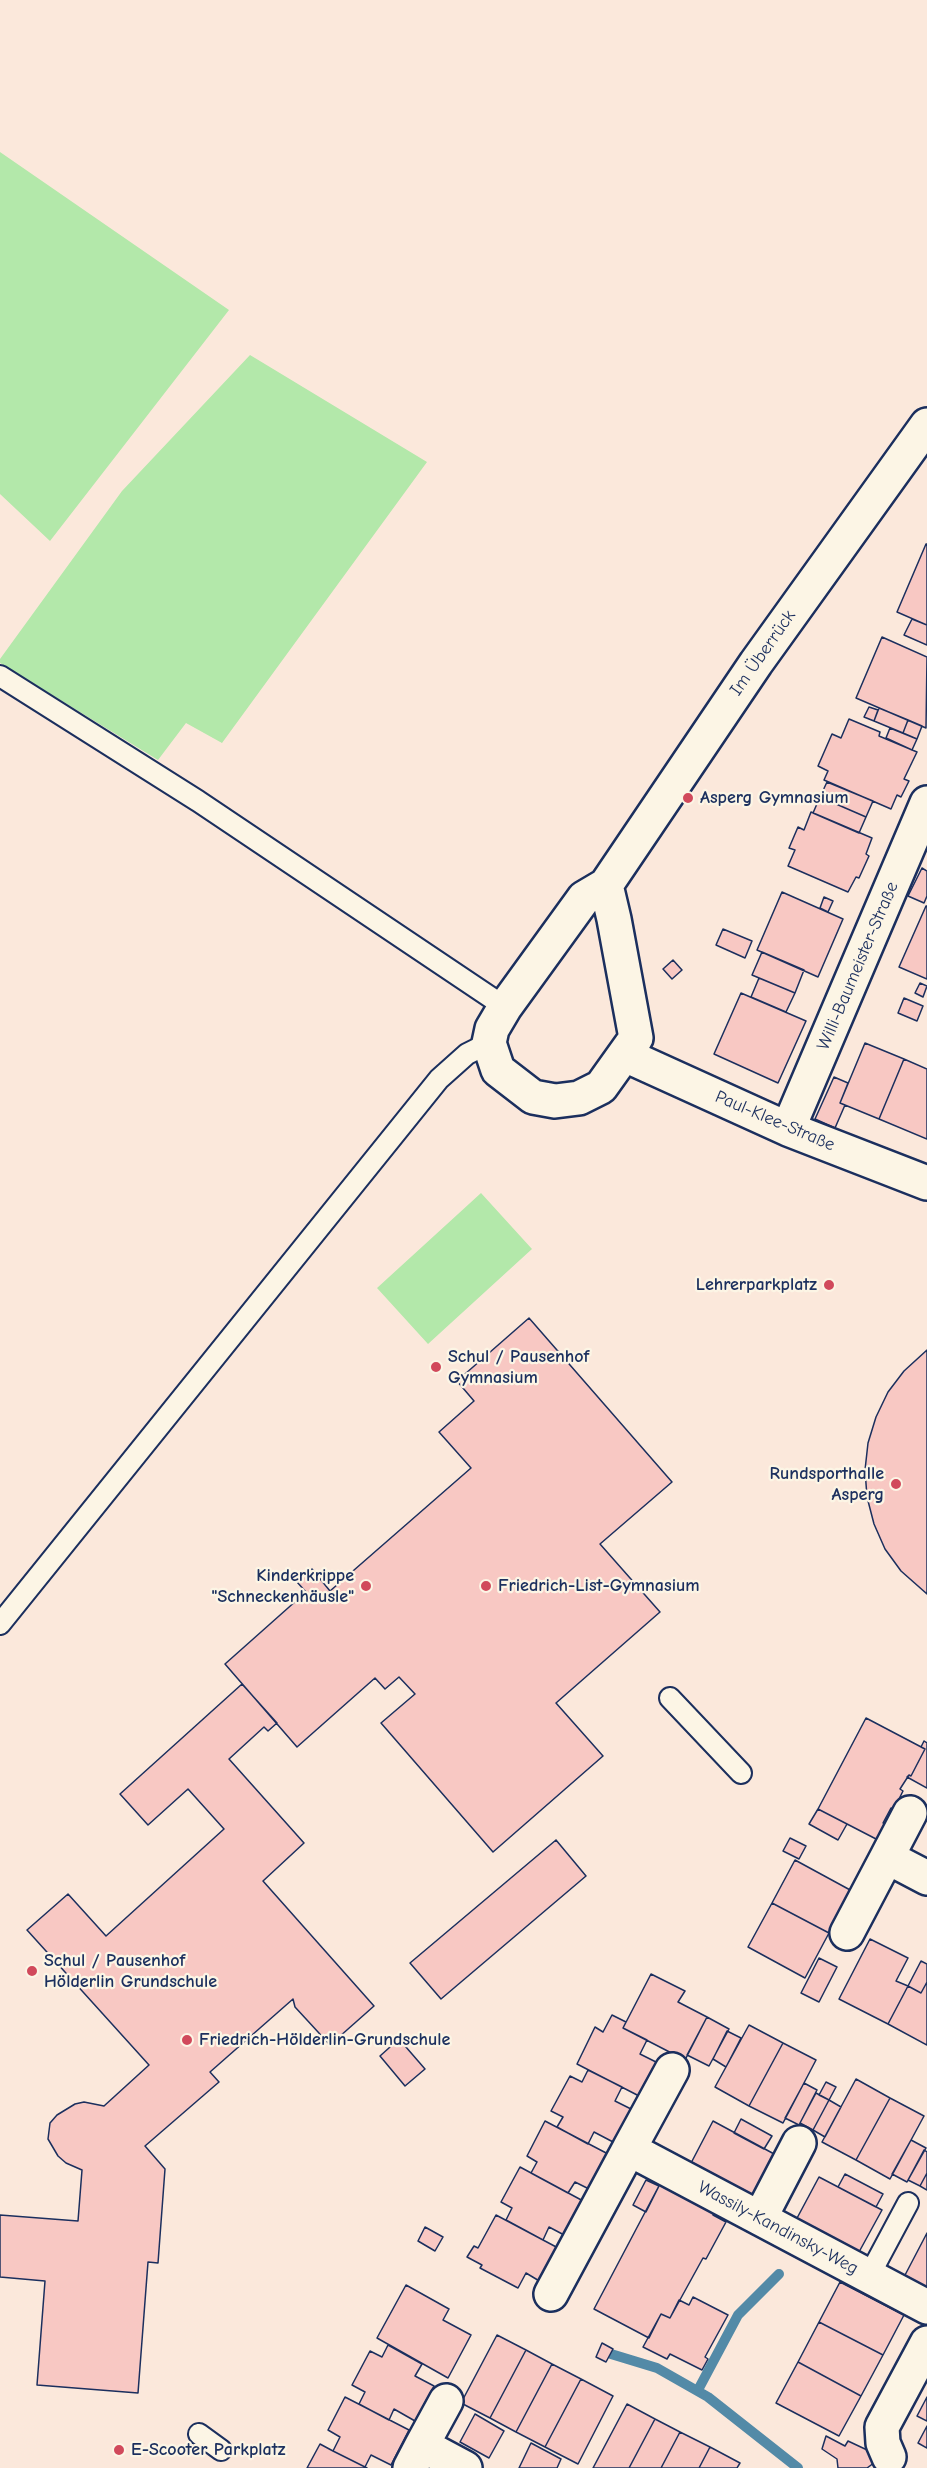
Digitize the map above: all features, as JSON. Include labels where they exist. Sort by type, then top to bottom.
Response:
[{"type":"street","name":"Im Überrück","points":[[489,1043],[492,1029],[505,1007],[584,898],[606,885],[756,663],[927,425]]},
{"type":"street","name":"Willi-Baumeister-Straße","points":[[788,1129],[919,845],[927,803]]},
{"type":"street","points":[[489,1043],[498,1070],[533,1097],[555,1101],[579,1098],[601,1087],[625,1055],[636,1038],[606,885]]},
{"type":"street","name":"Paul-Klee-Straße","points":[[625,1055],[788,1129],[927,1183]]},
{"type":"street","points":[[847,1933],[910,1813]]},
{"type":"street","points":[[887,1857],[927,1878]]},
{"type":"street","points":[[551,2294],[672,2070]]},
{"type":"street","points":[[760,2218],[799,2143]]},
{"type":"street","name":"Wassily-Kandinsky-Weg","points":[[629,2149],[927,2307]]},
{"type":"street","points":[[889,2457],[883,2443],[882,2427],[927,2343]]},
{"type":"street","points":[[446,2401],[416,2457],[465,2468]]},
{"type":"lane","points":[[0,676],[198,801],[505,1007]]},
{"type":"lane","points":[[0,1624],[439,1079],[467,1054],[489,1043]]},
{"type":"lane","points":[[670,1698],[741,1773]]},
{"type":"lane","points":[[869,2276],[908,2203]]},
{"type":"lane","points":[[199,2434],[221,2451]]},
{"type":"green space","points":[[0,152],[229,310],[50,541],[0,494]]},
{"type":"green space","points":[[250,355],[427,462],[222,743],[186,723],[158,760],[0,663],[0,659],[122,491]]},
{"type":"green space","points":[[481,1193],[532,1249],[428,1344],[377,1288]]},
{"type":"building","points":[[927,544],[927,625],[897,612]]},
{"type":"building","points":[[912,619],[927,625],[927,645],[904,635]]},
{"type":"building","points":[[882,637],[927,657],[926,728],[856,698]]},
{"type":"building","points":[[869,707],[878,710],[874,721],[864,717]]},
{"type":"building","points":[[879,708],[908,720],[903,733],[874,721]]},
{"type":"building","points":[[849,719],[880,732],[879,736],[917,752],[904,779],[909,781],[901,797],[897,795],[891,809],[824,780],[828,771],[818,766],[832,734],[841,738]]},
{"type":"building","points":[[908,720],[922,726],[917,739],[903,733]]},
{"type":"building","points":[[890,728],[917,739],[912,750],[886,738]]},
{"type":"building","points":[[827,782],[873,801],[866,817],[820,797]]},
{"type":"building","points":[[820,797],[866,817],[859,833],[813,813]]},
{"type":"building","points":[[811,812],[872,838],[866,854],[869,856],[859,878],[856,877],[848,892],[788,866],[795,850],[789,848],[798,827],[804,830]]},
{"type":"building","points":[[922,868],[927,871],[927,896],[924,903],[908,896]]},
{"type":"building","points":[[782,892],[843,919],[818,977],[757,950]]},
{"type":"building","points":[[824,897],[833,901],[828,912],[820,908]]},
{"type":"building","points":[[927,906],[927,979],[899,967]]},
{"type":"building","points":[[723,929],[752,941],[745,958],[716,945]]},
{"type":"building","points":[[762,952],[804,970],[795,993],[752,975]]},
{"type":"building","points":[[673,960],[682,970],[672,979],[663,969]]},
{"type":"building","points":[[759,978],[795,993],[786,1012],[751,997]]},
{"type":"building","points":[[920,983],[927,986],[923,997],[915,993]]},
{"type":"building","points":[[741,993],[806,1021],[778,1083],[714,1054]]},
{"type":"building","points":[[904,998],[923,1006],[917,1021],[898,1013]]},
{"type":"building","points":[[865,1043],[904,1059],[879,1119],[840,1103]]},
{"type":"building","points":[[904,1059],[927,1069],[927,1139],[879,1119]]},
{"type":"building","points":[[834,1077],[848,1083],[840,1103],[845,1105],[835,1128],[815,1119]]},
{"type":"building","name":"Friedrich-List-Gymnasium","points":[[529,1318],[672,1482],[600,1544],[660,1612],[556,1703],[603,1756],[493,1852],[381,1723],[415,1694],[399,1677],[385,1689],[375,1678],[297,1747],[225,1664],[306,1592],[297,1582],[312,1569],[330,1591],[471,1468],[439,1432],[474,1401],[457,1381]]},
{"type":"building","name":"Rundsporthalle Asperg","points":[[927,1350],[927,1594],[901,1571],[885,1549],[874,1524],[867,1497],[865,1470],[868,1443],[876,1417],[888,1392],[904,1371]]},
{"type":"building","name":"Friedrich-Hölderlin-Grundschule","points":[[242,1684],[277,1723],[268,1731],[264,1727],[229,1759],[304,1843],[263,1881],[374,2006],[330,2045],[295,2007],[293,1999],[210,2072],[219,2082],[145,2146],[165,2169],[158,2263],[148,2262],[138,2393],[37,2385],[45,2281],[0,2277],[0,2215],[78,2221],[82,2170],[66,2163],[58,2156],[48,2139],[50,2123],[57,2115],[75,2104],[84,2102],[104,2106],[149,2065],[27,1930],[68,1894],[106,1936],[224,1829],[188,1789],[148,1825],[120,1794]]},
{"type":"building","points":[[866,1718],[925,1749],[911,1776],[909,1775],[900,1789],[903,1791],[894,1809],[891,1808],[883,1823],[886,1825],[878,1840],[818,1809]]},
{"type":"building","points":[[924,1741],[927,1743],[927,1788],[907,1777],[911,1776],[925,1749],[921,1747]]},
{"type":"building","points":[[818,1809],[847,1824],[838,1840],[809,1824]]},
{"type":"building","points":[[790,1838],[806,1846],[799,1859],[783,1851]]},
{"type":"building","points":[[556,1840],[586,1876],[441,1999],[410,1963]]},
{"type":"building","points":[[795,1860],[852,1891],[829,1933],[772,1903]]},
{"type":"building","points":[[772,1903],[829,1933],[805,1978],[748,1947]]},
{"type":"building","points":[[870,1939],[908,1958],[896,1981],[908,1986],[888,2024],[839,1999]]},
{"type":"building","points":[[819,1958],[837,1967],[819,2002],[801,1993]]},
{"type":"building","points":[[921,1961],[927,1964],[927,1982],[921,1993],[908,1986]]},
{"type":"building","points":[[651,1974],[685,1991],[678,2002],[707,2017],[685,2060],[623,2028]]},
{"type":"building","points":[[927,1982],[927,2045],[888,2024],[908,1986],[921,1993]]},
{"type":"building","points":[[612,2015],[626,2022],[623,2028],[647,2040],[640,2054],[658,2063],[641,2097],[577,2064],[595,2027],[603,2032]]},
{"type":"building","points":[[707,2017],[729,2029],[709,2066],[687,2055]]},
{"type":"building","points":[[749,2025],[783,2043],[749,2106],[715,2087]]},
{"type":"building","points":[[727,2031],[741,2038],[726,2067],[713,2059]]},
{"type":"building","points":[[399,2039],[425,2069],[405,2086],[380,2056]]},
{"type":"building","points":[[783,2043],[816,2060],[783,2123],[749,2106]]},
{"type":"building","points":[[588,2070],[622,2087],[615,2101],[633,2110],[615,2143],[594,2132],[588,2144],[557,2127],[563,2117],[551,2111],[570,2076],[582,2082]]},
{"type":"building","points":[[856,2079],[890,2098],[856,2160],[822,2142]]},
{"type":"building","points":[[826,2082],[836,2087],[829,2100],[819,2095]]},
{"type":"building","points":[[804,2083],[817,2090],[799,2125],[785,2118]]},
{"type":"building","points":[[816,2093],[829,2100],[813,2130],[800,2123]]},
{"type":"building","points":[[890,2098],[924,2116],[890,2179],[856,2160]]},
{"type":"building","points":[[829,2100],[841,2107],[825,2137],[813,2130]]},
{"type":"building","points":[[741,2119],[772,2136],[764,2149],[734,2133]]},
{"type":"building","points":[[545,2121],[610,2155],[591,2190],[575,2182],[568,2193],[531,2173],[537,2162],[527,2156]]},
{"type":"building","points":[[713,2121],[776,2155],[753,2199],[690,2165]]},
{"type":"building","points":[[911,2140],[926,2148],[907,2182],[892,2174]]},
{"type":"building","points":[[924,2150],[927,2152],[927,2173],[920,2186],[908,2180]]},
{"type":"building","points":[[520,2167],[585,2202],[566,2236],[549,2227],[543,2240],[506,2220],[512,2208],[501,2202]]},
{"type":"building","points":[[927,2173],[927,2190],[920,2186]]},
{"type":"building","points":[[845,2174],[883,2194],[876,2207],[838,2187]]},
{"type":"building","points":[[819,2177],[882,2210],[859,2252],[796,2220]]},
{"type":"building","points":[[646,2180],[659,2186],[646,2212],[633,2205]]},
{"type":"building","points":[[661,2182],[715,2211],[713,2215],[726,2222],[670,2318],[661,2314],[649,2338],[594,2309]]},
{"type":"building","points":[[496,2215],[560,2249],[541,2282],[526,2273],[518,2288],[480,2268],[482,2265],[467,2257],[474,2246],[478,2248]]},
{"type":"building","points":[[425,2227],[443,2237],[435,2251],[418,2241]]},
{"type":"building","points":[[927,2233],[927,2290],[904,2277]]},
{"type":"building","points":[[840,2282],[904,2315],[883,2355],[819,2322]]},
{"type":"building","points":[[406,2285],[449,2309],[443,2320],[471,2335],[448,2378],[377,2338]]},
{"type":"building","points":[[693,2297],[728,2315],[705,2357],[708,2359],[702,2370],[670,2354],[667,2359],[643,2347],[661,2314],[670,2318],[679,2300],[689,2305]]},
{"type":"building","points":[[819,2322],[883,2355],[861,2396],[798,2362]]},
{"type":"building","points":[[497,2335],[526,2350],[490,2418],[461,2403]]},
{"type":"building","points":[[602,2343],[613,2349],[606,2362],[596,2357]]},
{"type":"building","points":[[388,2345],[422,2364],[415,2376],[434,2386],[415,2421],[394,2409],[389,2420],[359,2404],[365,2392],[352,2385],[370,2351],[382,2357]]},
{"type":"building","points":[[526,2350],[552,2364],[516,2432],[490,2418]]},
{"type":"building","points":[[798,2362],[861,2396],[839,2436],[776,2403]]},
{"type":"building","points":[[552,2364],[581,2379],[545,2447],[516,2432]]},
{"type":"building","points":[[581,2379],[613,2396],[578,2464],[545,2447]]},
{"type":"building","points":[[345,2397],[409,2430],[391,2465],[371,2455],[365,2467],[333,2451],[340,2437],[328,2430]]},
{"type":"building","points":[[927,2397],[927,2421],[917,2416]]},
{"type":"building","points":[[627,2404],[655,2419],[629,2468],[593,2468]]},
{"type":"building","points":[[475,2414],[504,2431],[489,2458],[460,2442]]},
{"type":"building","points":[[655,2419],[680,2432],[661,2468],[629,2468]]},
{"type":"building","points":[[927,2426],[927,2448],[918,2443]]},
{"type":"building","points":[[680,2432],[710,2447],[699,2468],[661,2468]]},
{"type":"building","points":[[826,2436],[845,2446],[848,2441],[882,2457],[867,2468],[838,2468],[837,2459],[822,2449]]},
{"type":"building","points":[[531,2443],[561,2459],[557,2468],[519,2468]]},
{"type":"building","points":[[320,2444],[333,2451],[367,2468],[307,2468]]},
{"type":"building","points":[[710,2447],[740,2463],[737,2468],[699,2468]]},
{"type":"waterway","points":[[698,2390],[738,2315],[779,2274]]},
{"type":"waterway","points":[[611,2354],[657,2368],[708,2397],[798,2468]]},
{"type":"place","name":"Asperg Gymnasium","points":[[688,798]]},
{"type":"place","name":"Lehrerparkplatz","points":[[829,1285]]},
{"type":"place","name":"Schul / Pausenhof Gymnasium","points":[[436,1367]]},
{"type":"place","name":"Rundsporthalle Asperg","points":[[896,1484]]},
{"type":"place","name":"Kinderkrippe \"Schneckenhäusle\"","points":[[366,1586]]},
{"type":"place","name":"Friedrich-List-Gymnasium","points":[[486,1586]]},
{"type":"place","name":"Schul / Pausenhof Hölderlin Grundschule","points":[[32,1971]]},
{"type":"place","name":"Friedrich-Hölderlin-Grundschule","points":[[187,2040]]},
{"type":"place","name":"E-Scooter Parkplatz","points":[[119,2450]]}]
